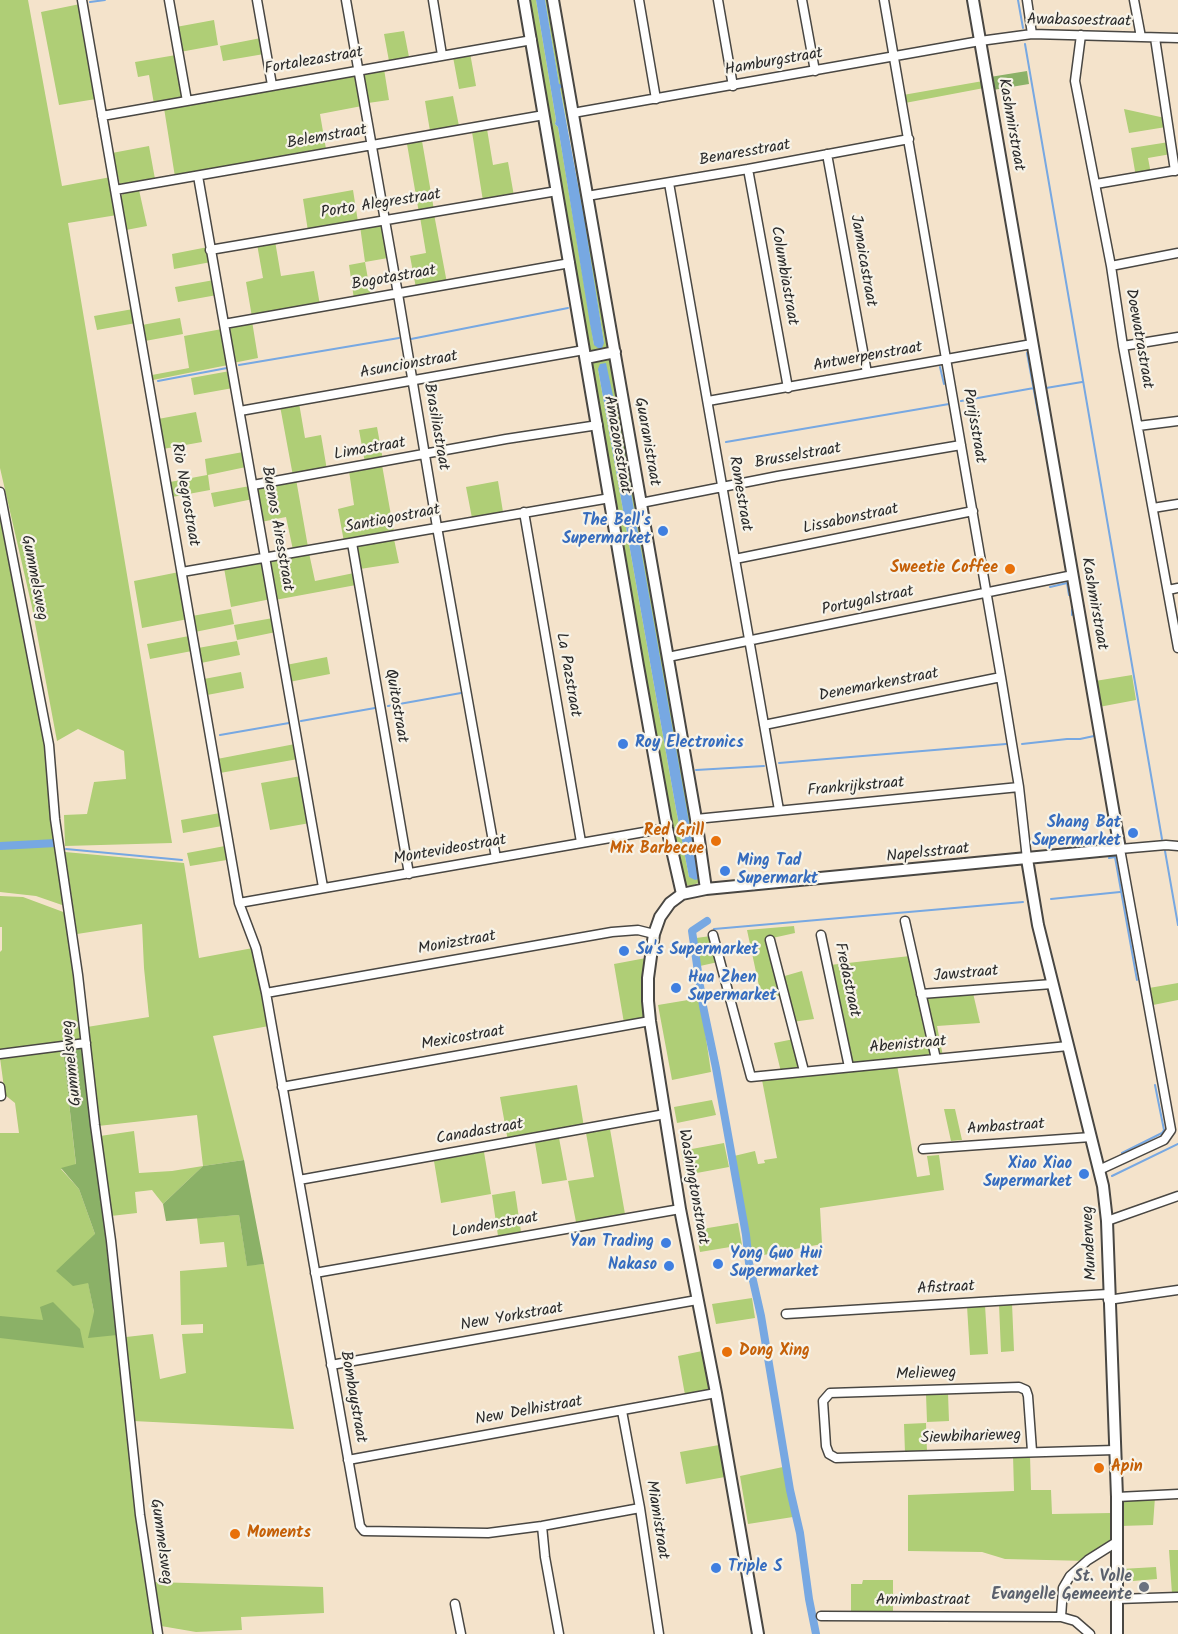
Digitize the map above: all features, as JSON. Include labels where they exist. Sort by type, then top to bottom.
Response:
[{"type":"street","name":"Rio Negrostraat","points":[[82,0],[239,903],[256,948],[266,993]]},
{"type":"street","points":[[169,0],[187,101]]},
{"type":"street","points":[[257,0],[272,86]]},
{"type":"street","name":"Brasiliastraat","points":[[346,0],[496,858]]},
{"type":"street","points":[[433,0],[442,55]]},
{"type":"street","name":"Amazonestraat","points":[[524,0],[667,828],[682,894]]},
{"type":"street","name":"Guaranistraat","points":[[553,0],[696,819],[706,889]]},
{"type":"street","points":[[639,0],[656,99]]},
{"type":"street","points":[[718,0],[733,86]]},
{"type":"street","points":[[802,0],[815,71]]},
{"type":"street","name":"Parijsstraat","points":[[884,0],[987,592],[1019,787],[1027,859]]},
{"type":"street","name":"Kashmirstraat","points":[[973,0],[1171,1130],[1164,1140],[1099,1170]]},
{"type":"street","points":[[1027,0],[1032,34]]},
{"type":"street","points":[[1134,0],[1141,37]]},
{"type":"street","name":"Awabasoestraat","points":[[980,41],[1032,34],[1178,38]]},
{"type":"street","name":"Doewatrastraat","points":[[1081,35],[1075,81],[1111,266],[1123,346],[1178,648]]},
{"type":"street","points":[[1096,184],[1177,171],[1155,38]]},
{"type":"street","name":"Fortalezastraat","points":[[102,116],[532,40]]},
{"type":"street","name":"Hamburgstraat","points":[[573,113],[980,41]]},
{"type":"street","name":"Belemstraat","points":[[115,190],[544,115]]},
{"type":"street","name":"Benaresstraat","points":[[587,196],[909,139]]},
{"type":"street","name":"Jamaicastraat","points":[[827,154],[867,373]]},
{"type":"street","name":"Columbiastraat","points":[[748,169],[788,388]]},
{"type":"street","name":"Buenos Airesstraat","points":[[198,176],[323,887]]},
{"type":"street","name":"Romestraat","points":[[669,183],[779,810]]},
{"type":"street","name":"Porto Alegrestraat","points":[[210,250],[557,191]]},
{"type":"street","points":[[1111,266],[1178,254]]},
{"type":"street","name":"Bogotastraat","points":[[224,324],[570,263]]},
{"type":"street","points":[[1123,346],[1178,337]]},
{"type":"street","name":"Antwerpenstraat","points":[[708,401],[1032,344]]},
{"type":"street","points":[[585,354],[615,352]]},
{"type":"street","name":"Asuncionstraat","points":[[240,411],[412,380],[585,354]]},
{"type":"street","points":[[1138,426],[1178,421]]},
{"type":"street","name":"Limastraat","points":[[253,485],[506,439],[598,425]]},
{"type":"street","name":"Brusselstraat","points":[[641,503],[962,445]]},
{"type":"street","name":"Gummelsweg","points":[[0,492],[49,746],[55,819],[78,975],[111,1241],[140,1515],[158,1634]]},
{"type":"street","name":"Santiagostraat","points":[[182,572],[610,498]]},
{"type":"street","points":[[1153,508],[1178,504]]},
{"type":"street","name":"Lissabonstraat","points":[[735,560],[973,511]]},
{"type":"street","name":"La Pazstraat","points":[[524,512],[581,842]]},
{"type":"street","name":"Quitostraat","points":[[352,543],[409,874]]},
{"type":"street","name":"Portugalstraat","points":[[668,657],[1073,575]]},
{"type":"street","points":[[1168,590],[1178,588]]},
{"type":"street","name":"Denemarkenstraat","points":[[764,724],[1001,677]]},
{"type":"street","name":"Frankrijkstraat","points":[[696,819],[1019,787]]},
{"type":"street","name":"Montevideostraat","points":[[239,903],[667,828]]},
{"type":"street","name":"Napelsstraat","points":[[682,894],[706,889],[1120,849],[1178,846]]},
{"type":"street","name":"Munderweg","points":[[1027,859],[1038,925],[1099,1170],[1107,1221],[1115,1450],[1117,1634]]},
{"type":"street","name":"Washingtonstraat","points":[[682,894],[670,903],[660,917],[654,934],[648,978],[650,1021],[680,1209],[716,1393],[758,1634]]},
{"type":"street","name":"Jawstraat","points":[[905,921],[921,994],[1052,984]]},
{"type":"street","name":"Monizstraat","points":[[266,993],[612,932],[638,930],[654,934]]},
{"type":"street","name":"Abenistraat","points":[[713,934],[751,1077],[1068,1046]]},
{"type":"street","name":"Fredastraat","points":[[821,935],[849,1067]]},
{"type":"street","points":[[770,940],[804,1071]]},
{"type":"street","name":"Bombaystraat","points":[[266,993],[358,1519],[364,1531],[488,1533],[542,1526],[640,1508]]},
{"type":"street","points":[[921,994],[936,1059]]},
{"type":"street","name":"Mexicostraat","points":[[282,1087],[650,1021]]},
{"type":"street","points":[[0,1054],[86,1043]]},
{"type":"street","name":"Canadastraat","points":[[299,1180],[665,1114]]},
{"type":"street","name":"Ambastraat","points":[[924,1149],[1091,1137]]},
{"type":"street","points":[[1107,1221],[1178,1196]]},
{"type":"street","name":"Londenstraat","points":[[315,1273],[680,1209]]},
{"type":"street","name":"Afistraat","points":[[786,1314],[1108,1297],[1178,1290]]},
{"type":"street","name":"New Yorkstraat","points":[[331,1365],[697,1300]]},
{"type":"street","name":"Melieweg","points":[[829,1454],[826,1446],[824,1401],[830,1393],[1018,1387],[1026,1390],[1028,1396],[1032,1451]]},
{"type":"street","name":"New Delhistraat","points":[[348,1460],[716,1393]]},
{"type":"street","name":"Miamistraat","points":[[622,1411],[640,1508],[659,1634]]},
{"type":"street","name":"Siewbiharieweg","points":[[829,1454],[836,1458],[1115,1450]]},
{"type":"street","points":[[1116,1497],[1178,1494]]},
{"type":"street","points":[[542,1526],[559,1634]]},
{"type":"street","points":[[1090,1634],[1075,1621],[1061,1617],[1063,1588],[1070,1576],[1088,1560],[1115,1543]]},
{"type":"street","points":[[1117,1599],[1178,1597]]},
{"type":"street","points":[[455,1605],[461,1634]]},
{"type":"street","name":"Amimbastraat","points":[[821,1616],[1061,1617]]},
{"type":"green space","points":[[0,0],[28,0],[62,186],[111,177],[117,215],[68,223],[172,843],[65,846],[64,815],[87,814],[94,782],[126,779],[124,751],[78,729],[57,741],[32,607],[0,468]]},
{"type":"green space","points":[[527,0],[536,0],[555,124],[558,127],[594,345],[604,343],[560,88],[565,88],[610,349],[589,351]]},
{"type":"green space","points":[[545,0],[550,0],[565,85],[559,85]]},
{"type":"green space","points":[[80,4],[96,99],[59,105],[41,12]]},
{"type":"green space","points":[[214,20],[218,45],[180,52],[176,27]]},
{"type":"green space","points":[[404,31],[409,57],[389,61],[384,34]]},
{"type":"green space","points":[[261,38],[264,54],[223,61],[220,46]]},
{"type":"green space","points":[[470,53],[476,86],[459,89],[453,57]]},
{"type":"green space","points":[[176,55],[182,98],[154,104],[149,75],[138,77],[135,62]]},
{"type":"green space","points":[[384,69],[389,100],[368,103],[364,74]]},
{"type":"green space","points":[[1027,71],[1029,84],[993,90],[990,77]]},
{"type":"green space","points":[[355,75],[362,106],[320,114],[326,149],[175,177],[164,108]]},
{"type":"green space","points":[[983,81],[984,88],[905,103],[903,95]]},
{"type":"green space","points":[[453,96],[459,126],[430,131],[425,101]]},
{"type":"green space","points":[[1124,109],[1165,118],[1166,127],[1129,133]]},
{"type":"green space","points":[[487,129],[493,165],[508,162],[514,196],[483,201],[472,132]]},
{"type":"green space","points":[[422,141],[434,210],[419,213],[407,144]]},
{"type":"green space","points":[[1169,142],[1171,154],[1148,158],[1151,174],[1136,177],[1131,148]]},
{"type":"green space","points":[[149,146],[155,179],[120,184],[112,153]]},
{"type":"green space","points":[[139,190],[147,226],[126,230],[121,196],[125,192]]},
{"type":"green space","points":[[353,190],[358,222],[308,231],[303,199]]},
{"type":"green space","points":[[434,214],[447,283],[416,288],[410,256],[426,253],[420,217]]},
{"type":"green space","points":[[383,222],[388,258],[365,262],[360,226]]},
{"type":"green space","points":[[275,241],[281,276],[314,271],[320,305],[252,317],[246,282],[263,278],[257,244]]},
{"type":"green space","points":[[208,247],[211,262],[174,269],[172,254]]},
{"type":"green space","points":[[365,262],[371,296],[354,299],[349,265]]},
{"type":"green space","points":[[214,280],[217,295],[178,302],[175,287]]},
{"type":"green space","points":[[133,309],[136,323],[97,330],[94,316]]},
{"type":"green space","points":[[180,318],[183,334],[145,341],[142,325]]},
{"type":"green space","points":[[252,321],[258,358],[233,363],[230,328]]},
{"type":"green space","points":[[222,329],[228,365],[153,380],[152,375],[189,368],[184,336]]},
{"type":"green space","points":[[612,359],[702,877],[700,882],[691,886],[683,884],[677,866],[590,363]],"holes":[[[598,369],[618,419],[698,879],[689,877]]]},
{"type":"green space","points":[[230,371],[233,388],[194,395],[191,378]]},
{"type":"green space","points":[[299,403],[305,438],[321,435],[327,470],[293,476],[280,406]]},
{"type":"green space","points":[[196,412],[202,442],[163,449],[158,419]]},
{"type":"green space","points":[[377,427],[383,460],[365,463],[359,430]]},
{"type":"green space","points":[[243,452],[246,467],[208,475],[210,490],[172,497],[170,482],[207,475],[205,459]]},
{"type":"green space","points":[[382,465],[394,532],[344,542],[338,509],[354,505],[349,471]]},
{"type":"green space","points":[[296,479],[308,547],[293,550],[286,517],[261,522],[256,493],[260,487]]},
{"type":"green space","points":[[498,481],[503,512],[472,518],[466,487]]},
{"type":"green space","points":[[250,486],[253,499],[214,507],[211,493]]},
{"type":"green space","points":[[0,501],[27,609],[52,747],[62,905],[36,896],[0,892]]},
{"type":"green space","points":[[394,539],[399,563],[360,569],[356,545]]},
{"type":"green space","points":[[309,553],[315,581],[354,573],[356,585],[275,600],[270,562]]},
{"type":"green space","points":[[262,561],[271,599],[231,607],[224,568]]},
{"type":"green space","points":[[179,572],[188,619],[142,628],[134,581]]},
{"type":"green space","points":[[231,609],[234,624],[195,632],[192,616]]},
{"type":"green space","points":[[273,618],[276,632],[237,640],[234,625]]},
{"type":"green space","points":[[189,636],[192,651],[150,659],[147,644]]},
{"type":"green space","points":[[237,641],[240,655],[201,663],[198,648]]},
{"type":"green space","points":[[327,657],[330,674],[289,682],[286,665]]},
{"type":"green space","points":[[241,672],[244,688],[207,695],[204,679]]},
{"type":"green space","points":[[1132,675],[1136,700],[1099,707],[1095,681]]},
{"type":"green space","points":[[295,744],[298,759],[220,773],[217,759]]},
{"type":"green space","points":[[301,776],[310,823],[270,830],[261,783]]},
{"type":"green space","points":[[220,813],[222,826],[183,833],[181,820]]},
{"type":"green space","points":[[225,846],[227,860],[190,866],[187,853]]},
{"type":"green space","points":[[65,852],[184,863],[199,958],[253,948],[269,1026],[213,1036],[244,1160],[203,1166],[197,1115],[98,1126],[87,1027],[149,1017],[142,924],[77,934]]},
{"type":"green space","points":[[0,896],[23,897],[66,913],[83,1039],[79,1042],[3,1052],[0,1049],[2,927],[0,927]]},
{"type":"green space","points":[[794,926],[795,933],[768,939],[783,995],[762,1000],[747,930]]},
{"type":"green space","points":[[711,936],[718,962],[700,966],[696,938]]},
{"type":"green space","points":[[910,956],[920,998],[973,993],[980,1023],[937,1026],[943,1056],[855,1064],[852,1062],[830,965]]},
{"type":"green space","points":[[646,958],[646,1014],[644,1018],[624,1023],[614,964]]},
{"type":"green space","points":[[802,971],[814,1019],[792,1022],[781,977]]},
{"type":"green space","points":[[1178,983],[1178,1000],[1153,1005],[1149,988]]},
{"type":"green space","points":[[700,998],[711,1072],[672,1080],[658,1005]]},
{"type":"green space","points":[[794,1039],[802,1069],[781,1072],[774,1043]]},
{"type":"green space","points":[[83,1047],[117,1335],[88,1338],[94,1312],[88,1283],[73,1286],[56,1271],[95,1234],[79,1189],[61,1168],[76,1164],[63,1050]]},
{"type":"green space","points":[[63,1050],[76,1165],[61,1169],[79,1189],[95,1234],[88,1282],[94,1312],[117,1335],[153,1634],[0,1634],[0,1133],[19,1133],[15,1103],[5,1095],[0,1058]]},
{"type":"green space","points":[[897,1065],[917,1177],[930,1175],[927,1156],[939,1155],[944,1190],[820,1208],[822,1244],[753,1257],[734,1156],[755,1151],[758,1164],[765,1163],[764,1160],[777,1158],[762,1080]]},
{"type":"green space","points":[[577,1085],[584,1127],[508,1141],[500,1097]]},
{"type":"green space","points":[[712,1100],[716,1115],[677,1123],[674,1107]]},
{"type":"green space","points":[[944,1109],[955,1109],[962,1140],[951,1141]]},
{"type":"green space","points":[[610,1129],[625,1214],[576,1222],[568,1181],[594,1177],[586,1133]]},
{"type":"green space","points":[[134,1131],[139,1173],[203,1166],[163,1204],[152,1190],[135,1192],[137,1213],[111,1216],[100,1136]]},
{"type":"green space","points":[[559,1138],[567,1180],[542,1184],[535,1143]]},
{"type":"green space","points":[[724,1143],[729,1167],[686,1175],[681,1151]]},
{"type":"green space","points":[[484,1152],[491,1194],[441,1203],[434,1161]]},
{"type":"green space","points":[[244,1160],[264,1264],[247,1266],[239,1215],[166,1221],[163,1204],[203,1166]]},
{"type":"green space","points":[[515,1191],[521,1232],[498,1236],[492,1195]]},
{"type":"green space","points":[[239,1215],[247,1265],[264,1264],[294,1429],[133,1421],[126,1337],[153,1334],[160,1379],[186,1373],[182,1334],[203,1333],[203,1324],[181,1325],[180,1271],[227,1267],[224,1242],[200,1244],[197,1218]]},
{"type":"green space","points":[[738,1223],[742,1245],[700,1252],[696,1230]]},
{"type":"green space","points":[[752,1298],[755,1318],[716,1324],[712,1304]]},
{"type":"green space","points":[[53,1302],[80,1329],[84,1348],[0,1338],[0,1316],[43,1320],[40,1307]]},
{"type":"green space","points":[[1012,1303],[1014,1351],[1001,1352],[999,1304]]},
{"type":"green space","points":[[985,1305],[988,1354],[970,1355],[967,1306]]},
{"type":"green space","points":[[707,1350],[710,1388],[685,1395],[678,1356]]},
{"type":"green space","points":[[948,1393],[949,1421],[927,1422],[926,1394]]},
{"type":"green space","points":[[926,1423],[927,1452],[905,1453],[904,1424]]},
{"type":"green space","points":[[719,1445],[725,1477],[686,1484],[680,1452]]},
{"type":"green space","points":[[1013,1455],[1030,1455],[1031,1490],[1051,1490],[1052,1514],[1112,1513],[1112,1542],[1088,1561],[1005,1559],[982,1552],[908,1551],[908,1495],[1014,1491]]},
{"type":"green space","points":[[783,1467],[793,1517],[748,1524],[740,1476]]},
{"type":"green space","points":[[1155,1497],[1153,1525],[1120,1526],[1121,1500]]},
{"type":"green space","points":[[1169,1550],[1178,1550],[1178,1593],[1172,1594]]},
{"type":"green space","points":[[1156,1567],[1157,1579],[1121,1582],[1121,1569]]},
{"type":"green space","points":[[863,1580],[893,1580],[893,1611],[851,1611],[851,1584],[862,1584]]},
{"type":"green space","points":[[154,1582],[323,1587],[324,1613],[241,1617],[242,1630],[196,1632],[161,1626]]},
{"type":"water","points":[[536,0],[545,0],[559,84],[565,85],[565,88],[560,88],[584,217],[604,343],[602,348],[594,345],[590,324]]},
{"type":"water","points":[[606,363],[618,419],[698,873],[698,879],[695,880],[689,877],[676,809],[598,369],[600,364]]},
{"type":"waterway","points":[[90,2],[105,0]]},
{"type":"waterway","points":[[1018,0],[1023,28]]},
{"type":"waterway","points":[[1025,44],[1162,839]]},
{"type":"waterway","points":[[411,339],[568,308]]},
{"type":"waterway","points":[[239,365],[399,338]]},
{"type":"waterway","points":[[1027,353],[1040,423]]},
{"type":"waterway","points":[[940,367],[944,384]]},
{"type":"waterway","points":[[158,381],[227,368]]},
{"type":"waterway","points":[[1046,388],[1082,382]]},
{"type":"waterway","points":[[961,401],[1034,388]]},
{"type":"waterway","points":[[726,442],[949,404]]},
{"type":"waterway","points":[[1050,587],[1067,583],[1069,595]]},
{"type":"waterway","points":[[1072,610],[1072,615]]},
{"type":"waterway","points":[[388,706],[461,693]]},
{"type":"waterway","points":[[301,721],[375,708]]},
{"type":"waterway","points":[[220,735],[289,723]]},
{"type":"waterway","points":[[1022,744],[1094,736]]},
{"type":"waterway","points":[[779,763],[1006,744]]},
{"type":"waterway","points":[[696,770],[764,766]]},
{"type":"waterway","points":[[0,846],[56,843]]},
{"type":"waterway","points":[[66,849],[182,860]]},
{"type":"waterway","points":[[1165,851],[1178,925]]},
{"type":"waterway","points":[[1109,858],[1115,857],[1137,980]]},
{"type":"waterway","points":[[1051,899],[1120,892]]},
{"type":"waterway","points":[[714,929],[1023,902]]},
{"type":"waterway","points":[[707,921],[692,931],[703,1006],[746,1235],[749,1263],[761,1316],[816,1634]]},
{"type":"waterway","points":[[1122,1153],[1164,1130],[1155,1085]]},
{"type":"waterway","points":[[1112,1176],[1178,1144]]},
{"type":"place","name":"The Bell's Supermarket","points":[[663,531]]},
{"type":"place","name":"Sweetie Coffee","points":[[1010,569]]},
{"type":"place","name":"Roy Electronics","points":[[623,744]]},
{"type":"place","name":"Shang Bat Supermarket","points":[[1133,833]]},
{"type":"place","name":"Red Grill Mix Barbecue","points":[[716,841]]},
{"type":"place","name":"Ming Tad Supermarkt","points":[[725,871]]},
{"type":"place","name":"Su's Supermarket","points":[[624,951]]},
{"type":"place","name":"Hua Zhen Supermarket","points":[[676,988]]},
{"type":"place","name":"Xiao Xiao Supermarket","points":[[1084,1174]]},
{"type":"place","name":"Yan Trading","points":[[666,1243]]},
{"type":"place","name":"Yong Guo Hui Supermarket","points":[[718,1264]]},
{"type":"place","name":"Nakaso","points":[[669,1266]]},
{"type":"place","name":"Dong Xing","points":[[727,1352]]},
{"type":"place","name":"Apin","points":[[1099,1468]]},
{"type":"place","name":"Moments","points":[[235,1534]]},
{"type":"place","name":"Triple S","points":[[716,1568]]},
{"type":"place","name":"St. Volle Evangelle Gemeente","points":[[1144,1587]]}]
